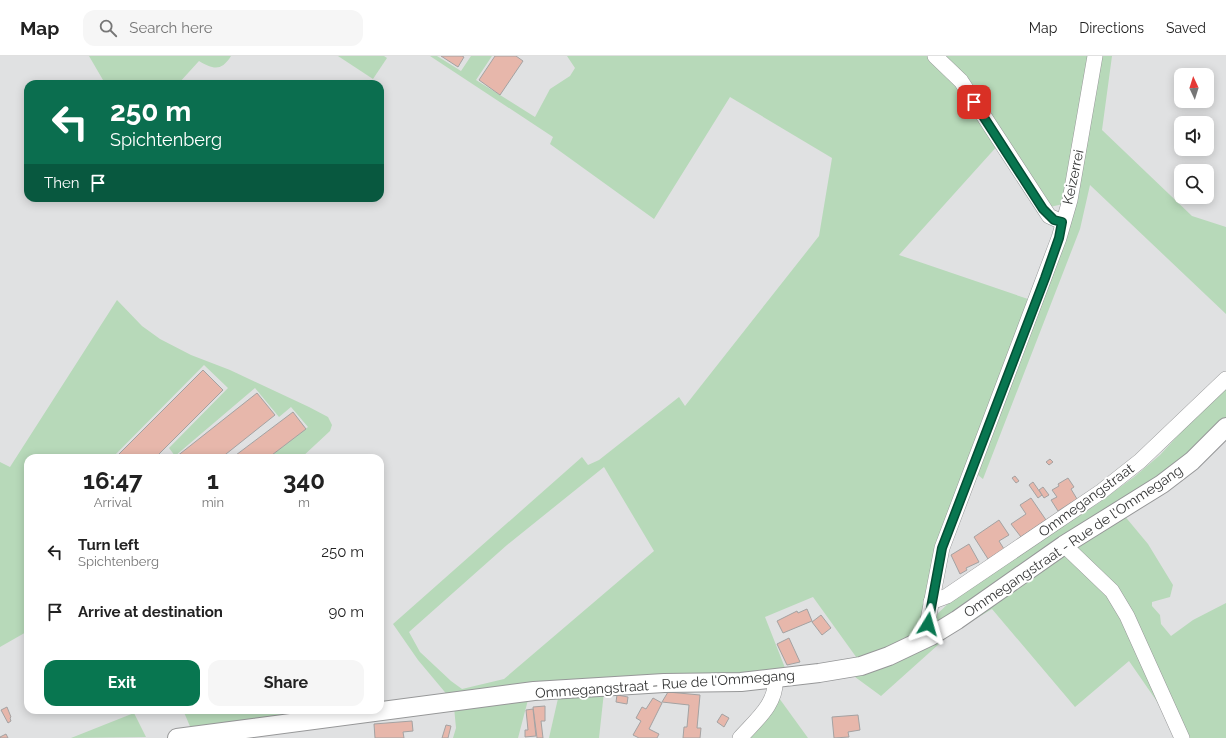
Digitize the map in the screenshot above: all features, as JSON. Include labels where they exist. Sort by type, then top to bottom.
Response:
[{"type":"main road","name":"Ommegangstraat - Rue de l'Ommegang","points":[[384,711],[534,691],[664,683],[741,682],[861,666],[889,656],[931,636],[1064,545],[1162,484],[1192,461],[1226,427]]},
{"type":"main road","name":"Ommegangstraat - Rue de l'Ommegang","points":[[177,738],[359,714]]},
{"type":"street","points":[[936,56],[961,81],[1049,216],[1062,222]]},
{"type":"street","name":"Keizerrei","points":[[931,636],[928,620],[942,548],[1045,278],[1070,200],[1095,56]]},
{"type":"street","name":"Ommegangstraat","points":[[932,602],[947,596],[1102,491],[1140,461],[1226,379]]},
{"type":"street","points":[[1064,545],[1112,591],[1118,600],[1127,616],[1182,738]]},
{"type":"street","points":[[740,738],[772,700],[776,686],[775,678]]},
{"type":"green space","points":[[89,56],[231,56],[224,65],[216,68],[199,61],[182,80],[103,80]]},
{"type":"green space","points":[[338,56],[384,56],[387,58],[373,79]]},
{"type":"green space","points":[[430,56],[437,56],[461,71],[471,56],[492,56],[476,80],[535,117],[550,89],[570,76],[575,68],[567,56],[930,56],[945,69],[999,144],[899,255],[1031,300],[934,563],[922,630],[859,661],[813,597],[765,617],[787,673],[449,697],[418,660],[393,624],[582,457],[588,465],[599,460],[679,397],[685,406],[819,236],[832,158],[730,97],[654,219],[550,144],[553,137]],"holes":[[[604,467],[654,551],[504,679],[462,689],[451,681],[420,652],[409,632],[507,545]]]},
{"type":"green space","points":[[943,56],[1093,56],[1063,204],[1050,207]]},
{"type":"green space","points":[[1098,56],[1112,56],[1102,130],[1174,199],[1174,204],[1179,204],[1192,216],[1226,227],[1226,314],[1090,185],[1080,229],[983,479],[974,472],[1066,227]]},
{"type":"green space","points":[[117,300],[142,326],[160,339],[191,355],[230,370],[309,407],[328,417],[332,425],[330,431],[305,454],[273,454],[308,427],[291,407],[279,417],[255,388],[177,454],[174,454],[169,448],[228,388],[204,365],[116,454],[24,454],[24,633],[0,647],[0,462],[10,467]]},
{"type":"green space","points":[[1226,387],[1226,418],[1214,433],[1186,458],[941,623],[936,622],[934,617],[953,599],[1097,504],[1134,477],[1160,455],[1195,417]]},
{"type":"green space","points":[[1123,514],[1148,544],[1173,585],[1170,597],[1152,602],[1152,606],[1160,615],[1161,624],[1171,636],[1193,620],[1226,603],[1226,738],[1189,738],[1110,593],[1167,716],[1129,661],[1075,707],[992,609],[937,642],[939,644],[881,696],[851,674],[1074,544]]},
{"type":"green space","points":[[604,692],[599,738],[549,738],[559,694]]},
{"type":"green space","points":[[529,696],[518,738],[453,738],[456,728],[454,707]]},
{"type":"green space","points":[[779,698],[808,738],[743,738]]},
{"type":"green space","points":[[131,714],[134,714],[146,737],[71,738]]},
{"type":"green space","points":[[185,714],[309,714],[310,716],[192,731]]},
{"type":"building","points":[[441,56],[462,56],[464,57],[458,67]]},
{"type":"building","points":[[495,56],[516,56],[523,61],[500,95],[479,80]]},
{"type":"building","points":[[203,370],[223,390],[159,454],[119,454]]},
{"type":"building","points":[[257,393],[275,415],[226,454],[180,454]]},
{"type":"building","points":[[293,412],[306,429],[273,454],[237,454]]},
{"type":"building","points":[[1050,459],[1053,462],[1049,465],[1046,462]]},
{"type":"building","points":[[1015,476],[1019,481],[1016,483],[1012,478]]},
{"type":"building","points":[[1068,478],[1074,487],[1071,489],[1077,499],[1058,511],[1051,500],[1057,497],[1052,490]]},
{"type":"building","points":[[1033,482],[1042,495],[1038,498],[1029,485]]},
{"type":"building","points":[[1043,487],[1049,495],[1044,498],[1039,490]]},
{"type":"building","points":[[1031,498],[1046,520],[1021,537],[1011,524],[1026,514],[1020,505]]},
{"type":"building","points":[[999,520],[1009,535],[999,541],[1004,549],[988,559],[974,537]]},
{"type":"building","points":[[969,544],[979,562],[966,568],[967,570],[960,574],[951,555]]},
{"type":"building","points":[[807,609],[812,621],[783,633],[777,621],[797,611],[798,613]]},
{"type":"building","points":[[821,615],[831,628],[822,635],[812,622]]},
{"type":"building","points":[[789,638],[800,662],[787,665],[777,644]]},
{"type":"building","points":[[668,692],[700,695],[697,728],[701,728],[700,738],[683,738],[684,727],[687,727],[689,705],[662,702]]},
{"type":"building","points":[[617,695],[628,697],[627,704],[616,702]]},
{"type":"building","points":[[653,698],[662,703],[649,729],[659,734],[657,738],[639,738],[633,735],[641,721],[636,718],[642,707],[646,709]]},
{"type":"building","points":[[545,706],[545,721],[541,721],[543,738],[537,738],[533,707]]},
{"type":"building","points":[[7,707],[11,717],[11,721],[8,723],[1,710]]},
{"type":"building","points":[[533,709],[536,736],[525,737],[525,730],[528,730],[526,710]]},
{"type":"building","points":[[722,714],[729,718],[724,727],[717,722]]},
{"type":"building","points":[[858,715],[860,730],[848,732],[849,737],[834,738],[832,717]]},
{"type":"building","points":[[412,721],[413,731],[403,732],[404,738],[375,738],[374,724]]},
{"type":"building","points":[[446,725],[451,726],[448,738],[442,738]]},
{"type":"building","points":[[6,734],[8,738],[0,738],[0,737]]},
{"type":"route","points":[[928,624],[942,548],[1045,278],[1059,238],[1062,222],[1054,220],[1043,209],[974,102]]}]
